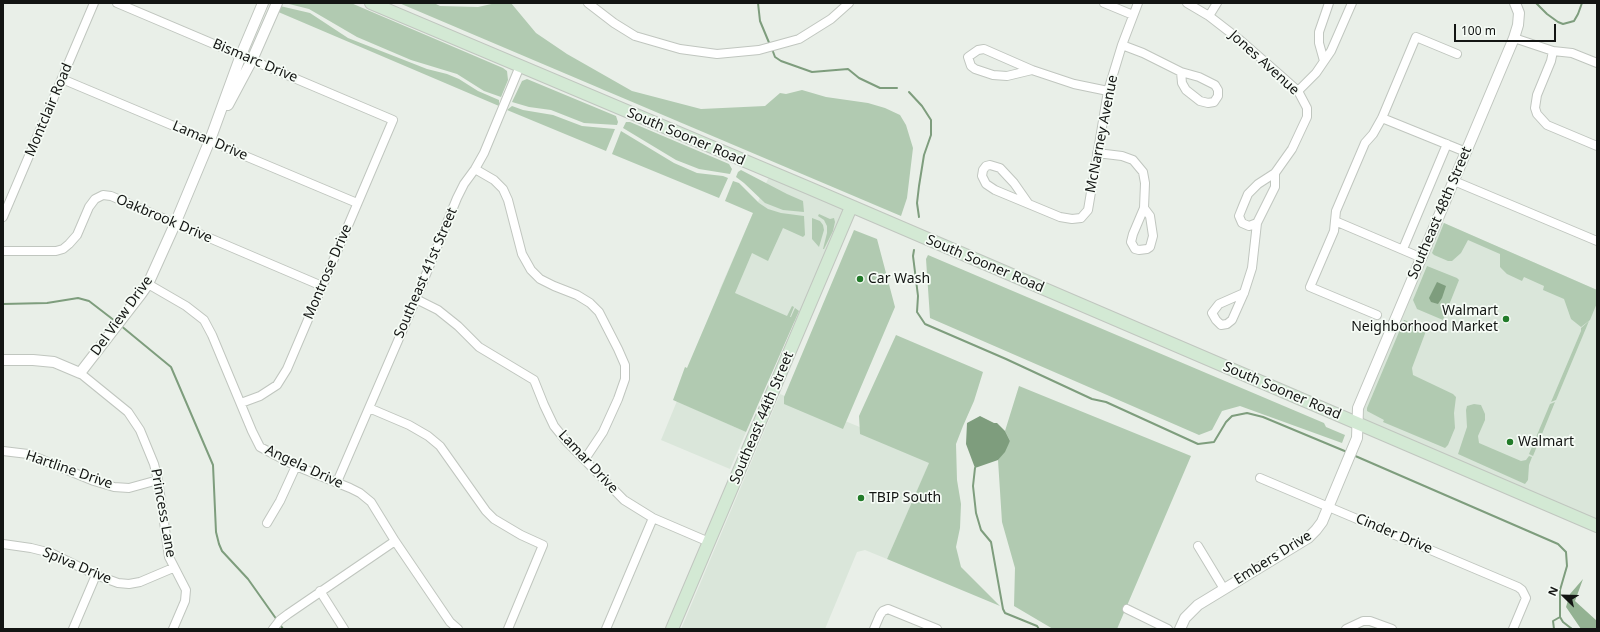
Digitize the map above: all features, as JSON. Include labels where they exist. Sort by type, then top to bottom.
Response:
[{"type":"main road","name":"South Sooner Road","points":[[371,3],[1597,526]]},
{"type":"main road","name":"Southeast 44th Street","points":[[672,629],[851,207]]},
{"type":"street","name":"Montclair Road","points":[[3,217],[94,3]]},
{"type":"street","name":"Bismarc Drive","points":[[117,3],[392,120]]},
{"type":"street","name":"Del View Drive","points":[[80,373],[148,284],[210,140],[241,55],[263,3]]},
{"type":"street","name":"Del View Drive","points":[[210,140],[252,60],[277,3]]},
{"type":"street","points":[[588,3],[614,23],[635,36],[680,49],[717,54],[768,48],[799,39],[831,19],[849,3]]},
{"type":"street","points":[[1104,3],[1133,15]]},
{"type":"street","name":"McNarney Avenue","points":[[1028,203],[1060,217],[1072,219],[1081,218],[1088,210],[1108,91],[1122,45],[1138,3]]},
{"type":"street","name":"Jones Avenue","points":[[1187,3],[1209,16],[1240,40],[1298,91],[1307,108],[1307,117],[1292,149],[1275,173],[1258,184],[1248,194],[1239,216],[1242,223],[1249,226],[1257,223]]},
{"type":"street","points":[[1209,16],[1217,3]]},
{"type":"street","points":[[1324,61],[1319,43],[1319,32],[1329,3]]},
{"type":"street","points":[[1298,91],[1316,73],[1331,51],[1352,3]]},
{"type":"street","name":"Southeast 48th Street","points":[[1358,423],[1358,408],[1514,38],[1518,25],[1519,13],[1515,3]]},
{"type":"street","points":[[1377,315],[1310,287],[1334,231],[1336,211],[1365,143],[1373,134],[1382,118],[1416,37],[1457,54]]},
{"type":"street","points":[[1514,38],[1553,51],[1572,53],[1597,63]]},
{"type":"street","points":[[1122,45],[1143,53],[1181,72],[1199,77],[1215,84],[1218,90],[1218,96],[1214,102],[1208,103],[1200,101],[1186,90],[1182,82],[1181,72]]},
{"type":"street","points":[[1032,70],[1008,76],[993,75],[975,69],[971,66],[968,57],[978,50],[984,49],[1032,70],[1074,84],[1108,91]]},
{"type":"street","points":[[1553,51],[1551,61],[1537,95],[1535,108],[1540,119],[1547,125],[1597,146]]},
{"type":"street","name":"Southeast 41st Street","points":[[337,482],[416,299],[457,198],[464,184],[484,153],[520,66]]},
{"type":"street","name":"Lamar Drive","points":[[62,79],[357,203]]},
{"type":"street","points":[[1382,118],[1466,152]]},
{"type":"street","name":"Montrose Drive","points":[[241,403],[271,389],[282,379],[392,120]]},
{"type":"street","points":[[1403,249],[1447,144]]},
{"type":"street","points":[[1097,153],[1122,156],[1133,160],[1143,172],[1145,183],[1144,208],[1133,234],[1132,242],[1132,245],[1139,250],[1150,247],[1153,236],[1150,216],[1144,208]]},
{"type":"street","points":[[990,165],[1000,168],[1014,183],[1028,203],[995,190],[986,184],[982,176],[983,170],[986,166],[990,165]]},
{"type":"street","points":[[475,169],[494,180],[503,189],[508,200],[522,254],[531,270],[540,279],[577,295],[590,303],[599,312],[625,365],[625,379],[618,399],[603,432],[585,459]]},
{"type":"street","points":[[1244,293],[1252,268],[1257,223],[1275,187],[1275,173]]},
{"type":"street","points":[[1454,181],[1597,241]]},
{"type":"street","name":"Oakbrook Drive","points":[[3,251],[56,251],[63,249],[77,235],[89,207],[95,199],[103,196],[111,196],[322,286]]},
{"type":"street","points":[[1335,221],[1422,258]]},
{"type":"street","name":"Angela Drive","points":[[148,284],[186,306],[204,320],[212,335],[260,447],[296,466],[360,493],[370,502],[450,622],[458,629]]},
{"type":"street","name":"Lamar Drive","points":[[416,299],[438,310],[458,326],[479,347],[534,380],[554,426],[567,442],[624,500],[653,518],[709,542]]},
{"type":"street","points":[[3,360],[54,362],[80,373]]},
{"type":"street","name":"Princess Lane","points":[[80,373],[128,412],[140,430],[154,464],[158,480],[169,557],[173,568],[186,590],[185,601],[173,629]]},
{"type":"street","points":[[369,408],[409,425],[428,436],[440,446],[486,511],[494,519],[521,535],[543,545],[508,629]]},
{"type":"street","name":"Embers Drive","points":[[1180,629],[1185,618],[1198,604],[1308,538],[1316,530],[1322,522],[1357,438],[1358,423]]},
{"type":"street","name":"Hartline Drive","points":[[3,451],[28,454],[94,481],[114,487],[129,488],[158,480]]},
{"type":"street","points":[[267,523],[280,501],[296,466]]},
{"type":"street","name":"Cinder Drive","points":[[1260,478],[1518,587],[1526,595],[1525,604],[1513,629]]},
{"type":"street","points":[[606,629],[653,518]]},
{"type":"street","points":[[273,629],[280,620],[320,591],[395,541]]},
{"type":"street","name":"Spiva Drive","points":[[3,544],[31,548],[51,553],[96,575],[118,583],[130,584],[140,582],[173,568]]},
{"type":"street","points":[[1198,546],[1224,589]]},
{"type":"street","points":[[73,629],[96,575]]},
{"type":"street","points":[[320,591],[344,629]]},
{"type":"street","points":[[874,629],[880,615],[883,611],[888,609],[894,610],[937,629]]},
{"type":"street","points":[[1127,609],[1168,629]]},
{"type":"street","points":[[1346,629],[1363,621],[1370,621],[1392,629]]},
{"type":"shaded area","points":[[285,3],[351,3],[503,68],[507,71],[508,80],[501,97],[484,91],[457,74],[411,60],[357,37],[309,9]]},
{"type":"shaded area","points":[[399,3],[434,3],[440,6],[478,7],[496,3],[511,3],[536,33],[567,54],[632,91],[701,109],[765,106],[780,93],[786,94],[802,90],[826,97],[868,103],[885,108],[900,115],[906,125],[913,148],[907,198],[901,216]]},
{"type":"shaded area","points":[[280,6],[310,13],[348,38],[427,69],[459,79],[478,91],[499,100],[499,106],[276,11]]},
{"type":"shaded area","points":[[527,79],[616,116],[618,122],[617,125],[584,123],[551,110],[529,107],[512,102],[522,81]]},
{"type":"shaded area","points":[[512,106],[523,110],[553,115],[582,126],[615,129],[606,151],[507,110]]},
{"type":"shaded area","points":[[626,122],[630,122],[729,164],[732,169],[730,174],[699,169],[676,160],[623,128]]},
{"type":"shaded area","points":[[621,131],[674,163],[697,173],[728,178],[719,198],[612,154]]},
{"type":"shaded area","points":[[741,170],[803,201],[804,212],[783,210],[765,203],[736,177],[738,172]]},
{"type":"shaded area","points":[[771,172],[851,207],[801,325],[719,291]]},
{"type":"shaded area","points":[[733,181],[739,183],[759,203],[768,209],[781,213],[804,216],[805,235],[803,237],[783,228],[768,261],[752,253],[735,293],[787,316],[792,306],[794,307],[790,317],[795,308],[799,311],[746,432],[673,400],[685,367],[687,368],[753,213],[725,201]]},
{"type":"shaded area","points":[[819,214],[830,219],[834,218],[835,222],[833,231],[824,249],[827,226],[824,220],[818,216]]},
{"type":"shaded area","points":[[812,218],[820,221],[823,225],[824,230],[819,247],[812,239]]},
{"type":"shaded area","points":[[1437,220],[1597,290],[1597,526],[1358,423],[1358,408]]},
{"type":"shaded area","points":[[1444,223],[1597,290],[1597,303],[1590,320],[1581,327],[1571,319],[1564,299],[1543,290],[1544,286],[1524,277],[1522,281],[1507,274],[1500,267],[1500,254],[1468,240],[1461,253],[1452,261],[1448,261],[1434,255],[1432,253]]},
{"type":"shaded area","name":"Car Wash","points":[[854,230],[877,239],[895,307],[843,429],[784,404],[784,397]]},
{"type":"shaded area","points":[[928,255],[1324,423],[1326,427],[1345,435],[1342,443],[1240,406],[1222,411],[1212,430],[1199,435],[930,318],[926,259]]},
{"type":"shaded area","points":[[1427,266],[1459,280],[1443,320],[1417,309],[1413,300]]},
{"type":"shaded area","points":[[1437,282],[1446,286],[1442,298],[1438,304],[1431,302],[1429,298]]},
{"type":"shaded area","points":[[1404,320],[1424,327],[1426,331],[1412,368],[1413,375],[1453,394],[1456,397],[1454,413],[1455,428],[1448,445],[1445,448],[1383,422],[1384,420],[1367,411]]},
{"type":"shaded area","points":[[1589,321],[1556,400],[1551,402],[1581,328]]},
{"type":"shaded area","points":[[896,335],[983,372],[974,401],[956,444],[957,480],[961,504],[960,528],[956,547],[961,567],[1000,606],[887,559],[929,463],[860,434],[859,416]]},
{"type":"shaded area","points":[[1019,386],[1191,456],[1117,629],[1053,629],[1014,606],[1015,568],[1002,522],[998,460],[1010,441],[1005,431]]},
{"type":"shaded area","points":[[780,394],[932,457],[887,559],[865,550],[857,552],[825,629],[681,629]]},
{"type":"shaded area","points":[[677,401],[746,432],[730,469],[661,440]]},
{"type":"shaded area","points":[[1555,402],[1533,456],[1529,454],[1550,404]]},
{"type":"shaded area","points":[[1474,404],[1481,405],[1485,414],[1485,420],[1478,436],[1479,443],[1521,461],[1526,460],[1529,456],[1532,457],[1529,465],[1528,480],[1525,484],[1458,454],[1467,427],[1467,406]]},
{"type":"shaded area","points":[[980,416],[997,423],[1005,431],[1010,441],[1005,452],[998,460],[975,468],[966,444],[967,423]]},
{"type":"shaded area","points":[[1583,579],[1575,601],[1597,621],[1597,629],[1581,629],[1566,607],[1570,594]]},
{"type":"waterway","points":[[758,3],[760,21],[770,45]]},
{"type":"waterway","points":[[1536,3],[1547,14],[1563,24],[1574,21],[1582,3]]},
{"type":"waterway","points":[[772,49],[775,57],[781,61],[812,72],[848,69],[859,78],[880,88],[897,88]]},
{"type":"waterway","points":[[909,92],[922,106],[931,120],[931,135],[924,155],[919,186],[917,203],[919,217]]},
{"type":"waterway","points":[[914,250],[913,256],[918,296],[917,312],[925,324],[1006,359],[1092,399],[1106,402],[1198,444],[1214,442],[1226,422],[1232,416],[1247,413],[1263,417],[1347,452]]},
{"type":"waterway","points":[[3,304],[47,303],[78,298],[89,301],[115,321]]},
{"type":"waterway","points":[[120,325],[171,367],[213,465],[216,532],[219,544],[222,551],[248,579],[277,620]]},
{"type":"waterway","points":[[1353,455],[1558,544],[1566,552],[1567,566],[1560,590],[1560,617],[1563,622],[1572,629]]},
{"type":"waterway","points":[[975,468],[973,486],[976,513],[981,530],[991,542],[1003,609],[1005,613],[1037,626],[1039,629]]},
{"type":"waterway","points":[[1554,629],[1553,621],[1560,617]]},
{"type":"waterway","points":[[279,623],[283,629]]},
{"type":"place","name":"Car Wash","points":[[860,279]]},
{"type":"place","name":"Walmart Neighborhood Market","points":[[1506,319]]},
{"type":"place","name":"Walmart","points":[[1510,442]]},
{"type":"place","name":"TBIP South","points":[[861,498]]}]
